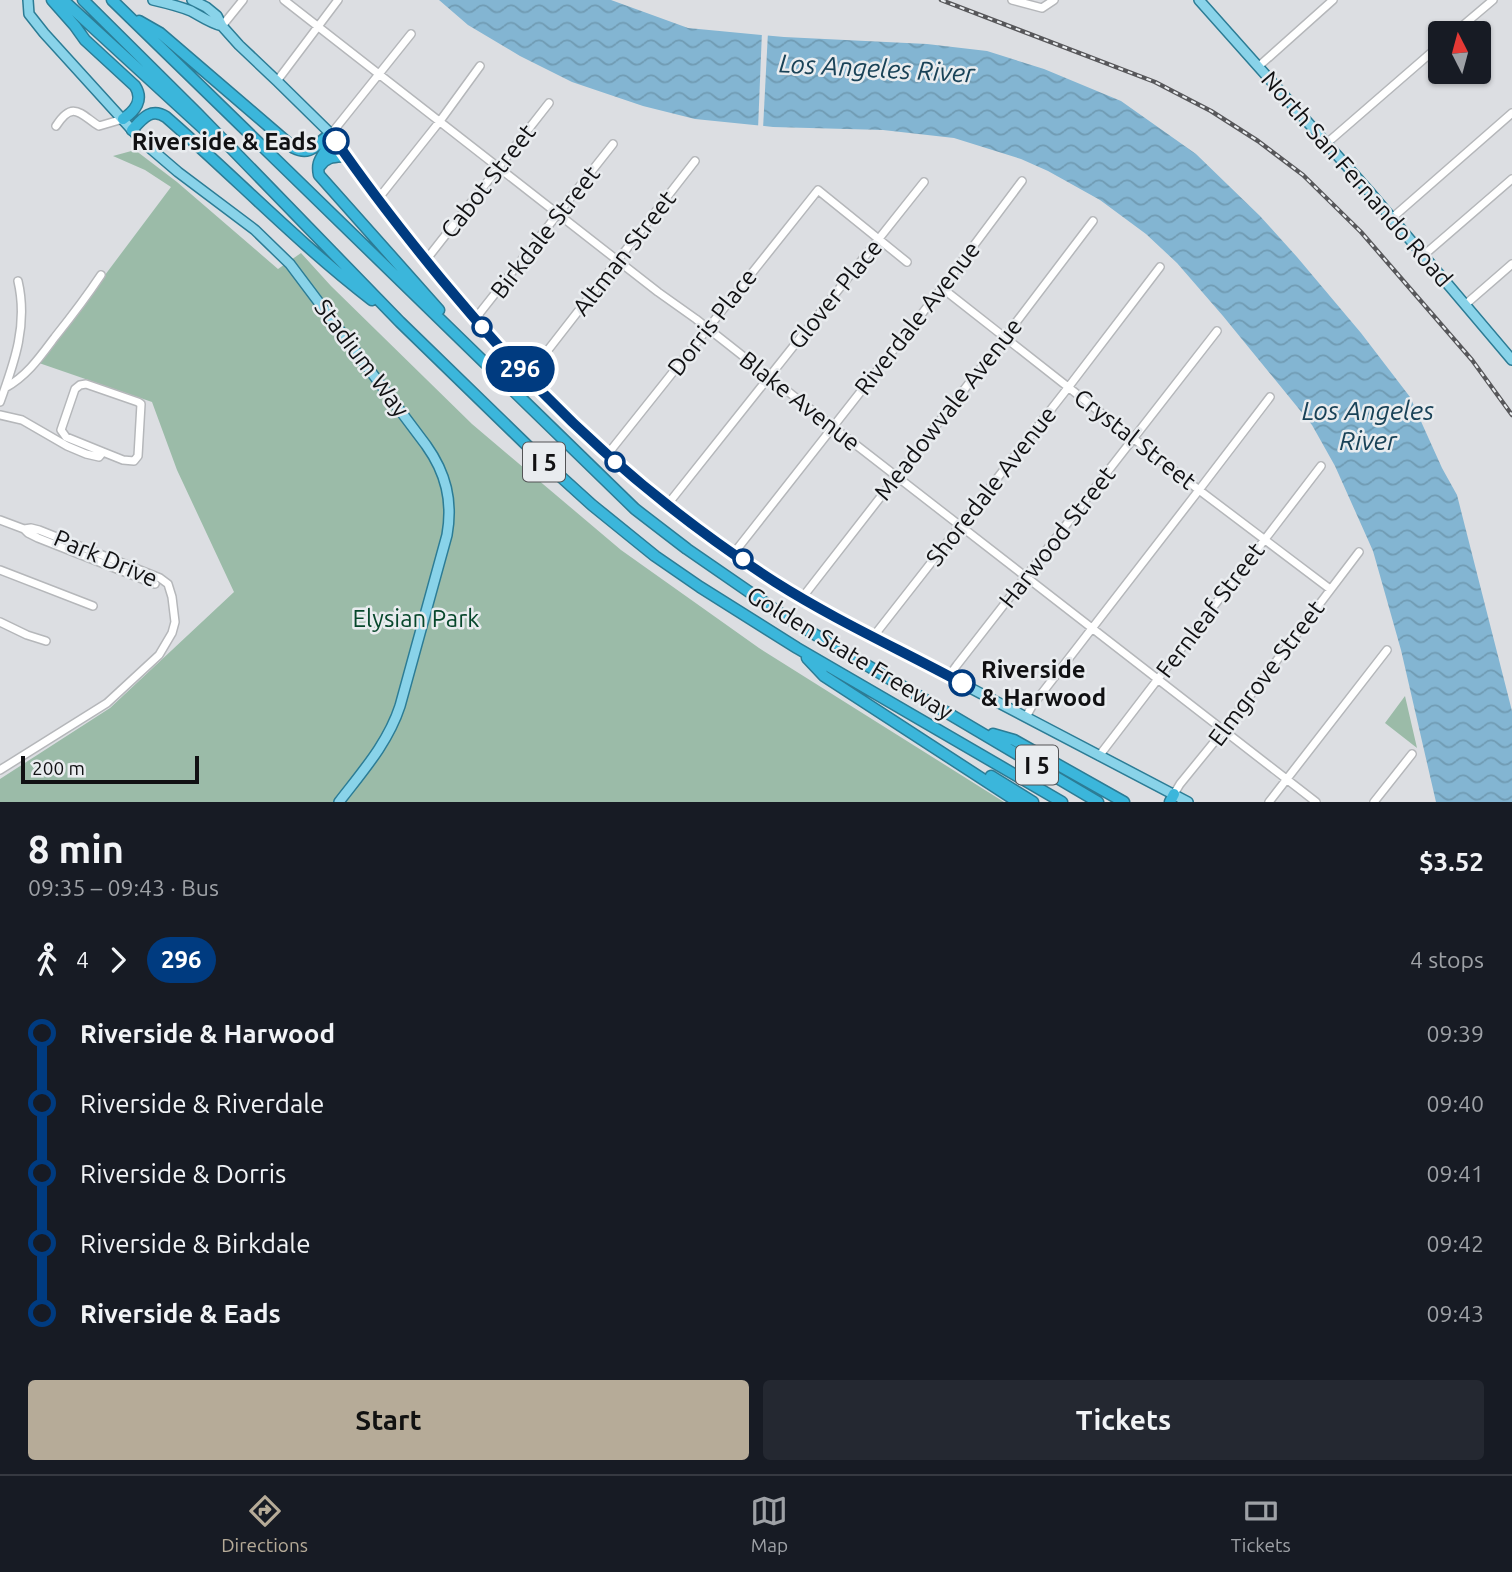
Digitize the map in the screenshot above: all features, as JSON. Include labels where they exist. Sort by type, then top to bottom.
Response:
[{"type":"highway","name":"Golden State Freeway","points":[[113,1],[635,509],[687,549],[787,618],[1098,802]]},
{"type":"highway","points":[[59,2],[85,40],[139,92],[137,106],[123,119]]},
{"type":"highway","points":[[59,2],[201,127],[236,154]]},
{"type":"highway","name":"Golden State Freeway","points":[[85,2],[400,322],[592,505],[655,556],[700,587],[797,648],[1062,802]]},
{"type":"highway","points":[[127,15],[160,33],[294,148],[308,151],[331,134]]},
{"type":"highway","points":[[132,130],[149,114],[166,117],[338,274],[400,322]]},
{"type":"highway","points":[[331,134],[328,145],[319,158],[318,169],[322,180],[475,354]]},
{"type":"highway","points":[[318,169],[326,159],[346,156]]},
{"type":"highway","points":[[797,648],[824,676],[1018,802]]},
{"type":"highway","points":[[976,728],[1013,740],[1124,802]]},
{"type":"highway","points":[[950,757],[977,768],[1033,802]]},
{"type":"main road","name":"Stadium Way","points":[[28,0],[29,13],[44,33],[132,130],[167,163],[262,235],[290,264],[441,468],[450,507],[447,534],[395,722],[378,750],[339,802]]},
{"type":"main road","points":[[153,0],[191,11],[209,23],[222,26]]},
{"type":"main road","points":[[192,0],[217,16],[239,45],[331,134],[378,200],[475,318],[527,377],[635,479],[734,553],[802,598],[1100,756],[1172,798],[1188,802]]},
{"type":"main road","name":"North San Fernando Road","points":[[1199,0],[1327,143],[1511,357]]},
{"type":"street","points":[[222,26],[243,0]]},
{"type":"street","name":"Blake Avenue","points":[[284,0],[1316,802]]},
{"type":"street","points":[[277,81],[338,0]]},
{"type":"street","points":[[1012,0],[1042,8],[1054,0]]},
{"type":"street","points":[[1259,66],[1333,0]]},
{"type":"street","points":[[1468,21],[1493,0]]},
{"type":"street","points":[[331,134],[411,34]]},
{"type":"street","points":[[1327,143],[1428,55]]},
{"type":"street","points":[[378,200],[480,66]]},
{"type":"street","name":"Cabot Street","points":[[426,260],[549,103]]},
{"type":"street","points":[[56,126],[65,115],[75,111],[79,111],[99,126],[123,119]]},
{"type":"street","points":[[1392,218],[1512,113]]},
{"type":"street","name":"Birkdale Street","points":[[475,318],[613,144]]},
{"type":"street","name":"Altman Street","points":[[527,377],[695,161]]},
{"type":"street","points":[[1424,255],[1512,179]]},
{"type":"street","name":"Riverdale Avenue","points":[[734,553],[942,288],[1022,181]]},
{"type":"street","name":"Glover Place","points":[[667,503],[924,182]]},
{"type":"street","name":"Dorris Place","points":[[607,455],[818,190],[879,239]]},
{"type":"street","name":"Meadowvale Avenue","points":[[802,598],[1093,221]]},
{"type":"street","points":[[879,239],[908,261]]},
{"type":"street","points":[[1466,304],[1512,264]]},
{"type":"street","name":"Shoredale Avenue","points":[[873,637],[1160,267]]},
{"type":"street","points":[[5,388],[15,383],[32,367],[101,275]]},
{"type":"street","points":[[0,402],[17,352],[21,329],[22,298],[18,281]]},
{"type":"street","name":"Crystal Street","points":[[942,288],[1330,589]]},
{"type":"street","name":"Harwood Street","points":[[949,676],[1217,331]]},
{"type":"street","points":[[86,384],[141,404],[138,456],[134,461],[123,460],[103,452],[66,437],[61,430],[75,389],[80,385],[86,384]]},
{"type":"street","points":[[1026,717],[1270,397]]},
{"type":"street","points":[[0,415],[22,420],[86,454],[99,457],[103,452]]},
{"type":"street","name":"Fernleaf Street","points":[[1100,756],[1321,466]]},
{"type":"street","points":[[0,520],[24,528],[38,538],[155,584]]},
{"type":"street","name":"Park Drive","points":[[0,770],[107,703],[159,655],[172,633],[174,622],[168,584],[160,578],[39,530],[24,528]]},
{"type":"street","name":"Elmgrove Street","points":[[1172,798],[1180,783],[1224,730],[1359,552]]},
{"type":"street","points":[[0,570],[93,606]]},
{"type":"street","points":[[0,622],[46,641]]},
{"type":"street","points":[[1269,802],[1387,650]]},
{"type":"street","points":[[1374,802],[1412,754]]},
{"type":"green space","name":"Elysian Park","points":[[135,150],[177,182],[278,269],[301,253],[331,286],[472,424],[621,550],[759,648],[1004,802],[0,802],[0,779],[110,708],[234,592],[177,470],[152,402],[39,363],[171,187],[145,170],[113,156]]},
{"type":"green space","points":[[1405,696],[1417,748],[1385,723]]},
{"type":"water","name":"Los Angeles River","points":[[439,0],[611,0],[688,28],[784,37],[927,44],[987,51],[1044,69],[1121,101],[1196,154],[1260,216],[1297,257],[1410,397],[1457,495],[1512,711],[1512,802],[1436,802],[1401,650],[1373,551],[1335,466],[1312,425],[1277,382],[1177,263],[1146,234],[1100,200],[1048,171],[1021,159],[954,138],[883,130],[773,127],[695,119],[643,106],[572,82],[520,56],[468,25]]},
{"type":"pier","points":[[762,31],[768,32],[763,129],[758,129]]},
{"type":"railway","points":[[941,0],[1155,82],[1211,111],[1258,141],[1303,175],[1361,232],[1472,360],[1512,415]]},
{"type":"bus line","name":"296","points":[[336,141],[378,200],[470,313],[541,392],[607,455],[699,528],[802,598],[962,683]]},
{"type":"place","name":"Riverside & Eads","points":[[336,141]]},
{"type":"place","name":"Riverside & Harwood","points":[[962,683]]}]
